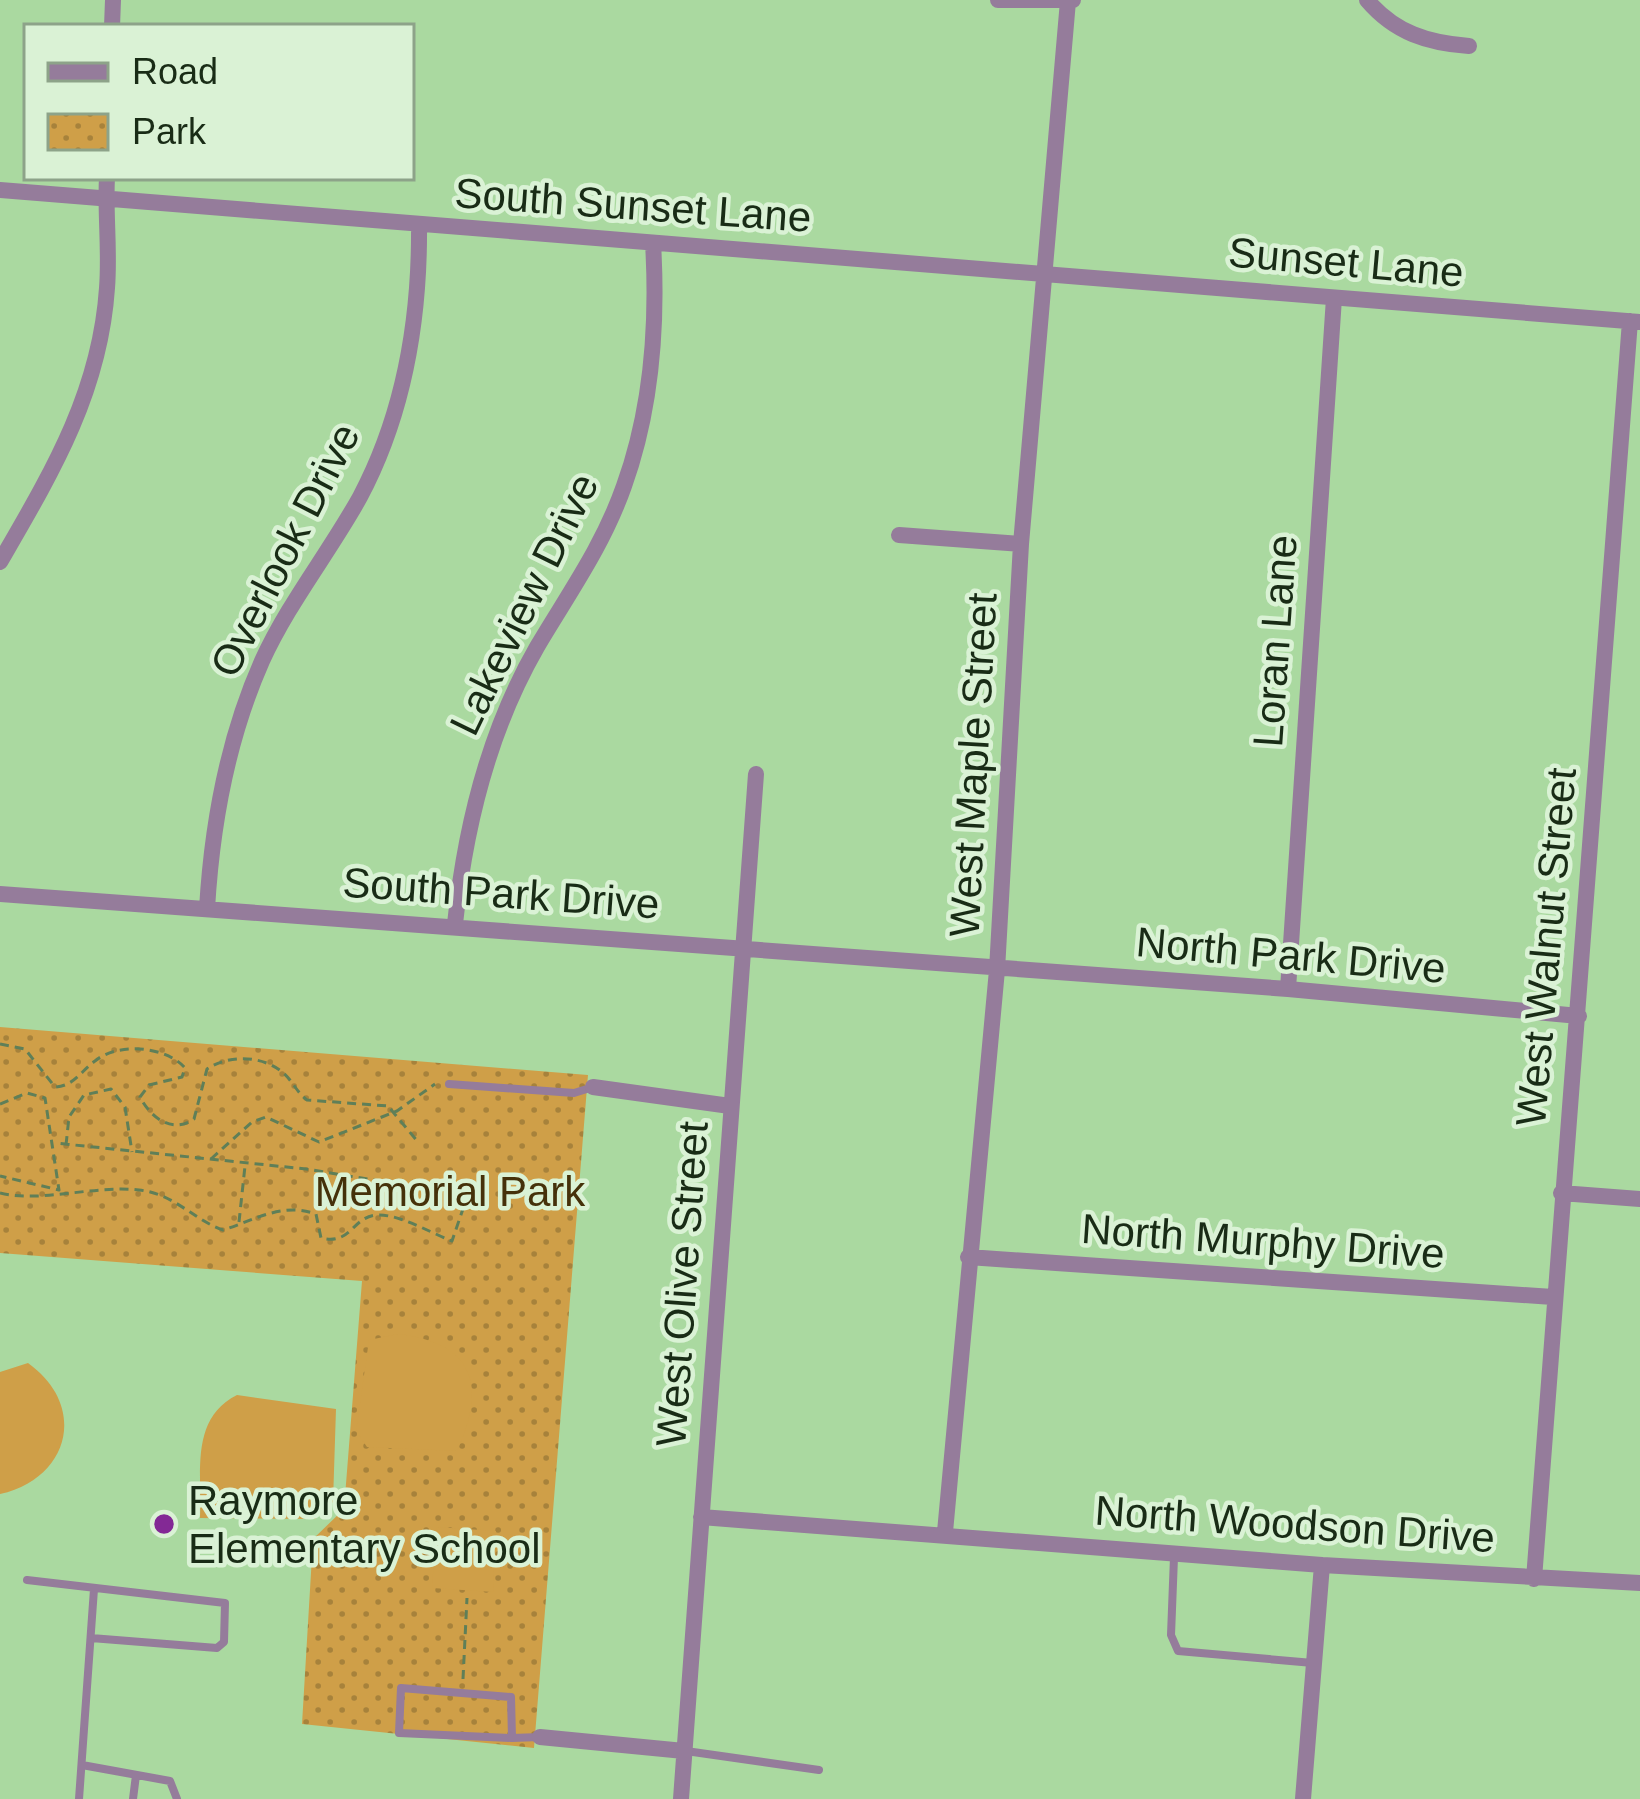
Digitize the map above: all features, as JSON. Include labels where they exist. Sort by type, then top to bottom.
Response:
[{"type":"street","points":[[998,0],[1070,1]]},
{"type":"street","points":[[1367,0],[1395,27],[1417,38],[1469,46]]},
{"type":"street","name":"West Maple Street","points":[[945,1532],[997,970],[1021,544],[1070,1]]},
{"type":"street","points":[[0,562],[64,453],[92,374],[107,291],[107,180]]},
{"type":"street","name":"South Sunset Lane","points":[[0,190],[1046,272]]},
{"type":"street","name":"Overlook Drive","points":[[207,909],[219,801],[245,704],[282,622],[360,496],[395,412],[416,315],[419,224]]},
{"type":"street","name":"Lakeview Drive","points":[[454,924],[469,826],[495,738],[538,644],[606,531],[639,438],[654,342],[653,244]]},
{"type":"street","name":"Sunset Lane","points":[[1046,272],[1635,322]]},
{"type":"street","name":"Loran Lane","points":[[1288,989],[1334,298]]},
{"type":"street","name":"West Walnut Street","points":[[1534,1579],[1561,1193],[1635,322]]},
{"type":"street","points":[[0,521],[16,534]]},
{"type":"street","points":[[899,535],[1021,544]]},
{"type":"street","name":"West Olive Street","points":[[681,1799],[756,774]]},
{"type":"street","name":"South Park Drive","points":[[0,894],[454,924],[997,970]]},
{"type":"street","name":"North Park Drive","points":[[997,970],[1288,989],[1579,1016]]},
{"type":"street","points":[[593,1087],[730,1106]]},
{"type":"street","points":[[1561,1193],[1640,1199]]},
{"type":"street","name":"North Murphy Drive","points":[[968,1257],[1553,1297]]},
{"type":"street","name":"North Woodson Drive","points":[[701,1517],[945,1532],[1322,1565],[1640,1582]]},
{"type":"street","points":[[1304,1799],[1322,1565]]},
{"type":"street","points":[[540,1737],[684,1751]]},
{"type":"lane","points":[[449,1084],[574,1094],[593,1087]]},
{"type":"lane","points":[[1174,1552],[1171,1635],[1178,1651],[1315,1664]]},
{"type":"lane","points":[[27,1580],[225,1603],[228,1614],[224,1642],[218,1648],[91,1638]]},
{"type":"lane","points":[[79,1799],[94,1589]]},
{"type":"lane","points":[[512,1738],[511,1697],[401,1688],[399,1733],[512,1738],[540,1737]]},
{"type":"lane","points":[[684,1751],[819,1770]]},
{"type":"lane","points":[[82,1765],[170,1781],[176,1799]]},
{"type":"lane","points":[[134,1799],[136,1775]]},
{"type":"path","points":[[0,1044],[25,1049],[55,1087],[68,1086],[98,1058],[114,1051],[163,1052],[185,1068],[182,1077],[149,1085],[140,1097],[166,1125],[194,1119],[202,1077],[229,1059],[270,1065],[308,1100],[397,1111],[418,1142]]},
{"type":"path","points":[[210,1160],[252,1122],[266,1118],[319,1142],[397,1111],[443,1078],[449,1084]]},
{"type":"path","points":[[66,1145],[69,1118],[84,1095],[111,1089],[125,1107],[132,1154]]},
{"type":"path","points":[[0,1104],[27,1093],[45,1098],[59,1190]]},
{"type":"path","points":[[0,1176],[59,1190],[142,1190],[177,1200],[223,1230],[281,1208],[301,1209],[316,1214],[321,1238],[334,1241],[348,1237],[361,1219],[381,1214],[452,1241],[466,1200],[466,1195],[245,1164],[55,1143]]},
{"type":"path","points":[[240,1225],[245,1164]]},
{"type":"path","points":[[0,1193],[30,1200],[59,1190]]},
{"type":"path","points":[[463,1693],[467,1598]]},
{"type":"green space","name":"Memorial Park","points":[[0,1027],[588,1075],[534,1748],[302,1724],[313,1539],[344,1509],[362,1281],[0,1253]]},
{"type":"green space","points":[[398,1334],[444,1347],[467,1371],[471,1406],[457,1451],[367,1447],[356,1431],[369,1340]]},
{"type":"green space","points":[[28,1363],[59,1399],[63,1439],[42,1473],[0,1494],[0,1372]]},
{"type":"green space","points":[[237,1395],[336,1409],[333,1502],[315,1519],[200,1518],[205,1432],[222,1405]]},
{"type":"green space","points":[[437,1527],[496,1531],[495,1559],[435,1555]]},
{"type":"green space","points":[[434,1560],[494,1564],[493,1592],[432,1588]]},
{"type":"place","name":"Raymore Elementary School","points":[[164,1524]]}]
